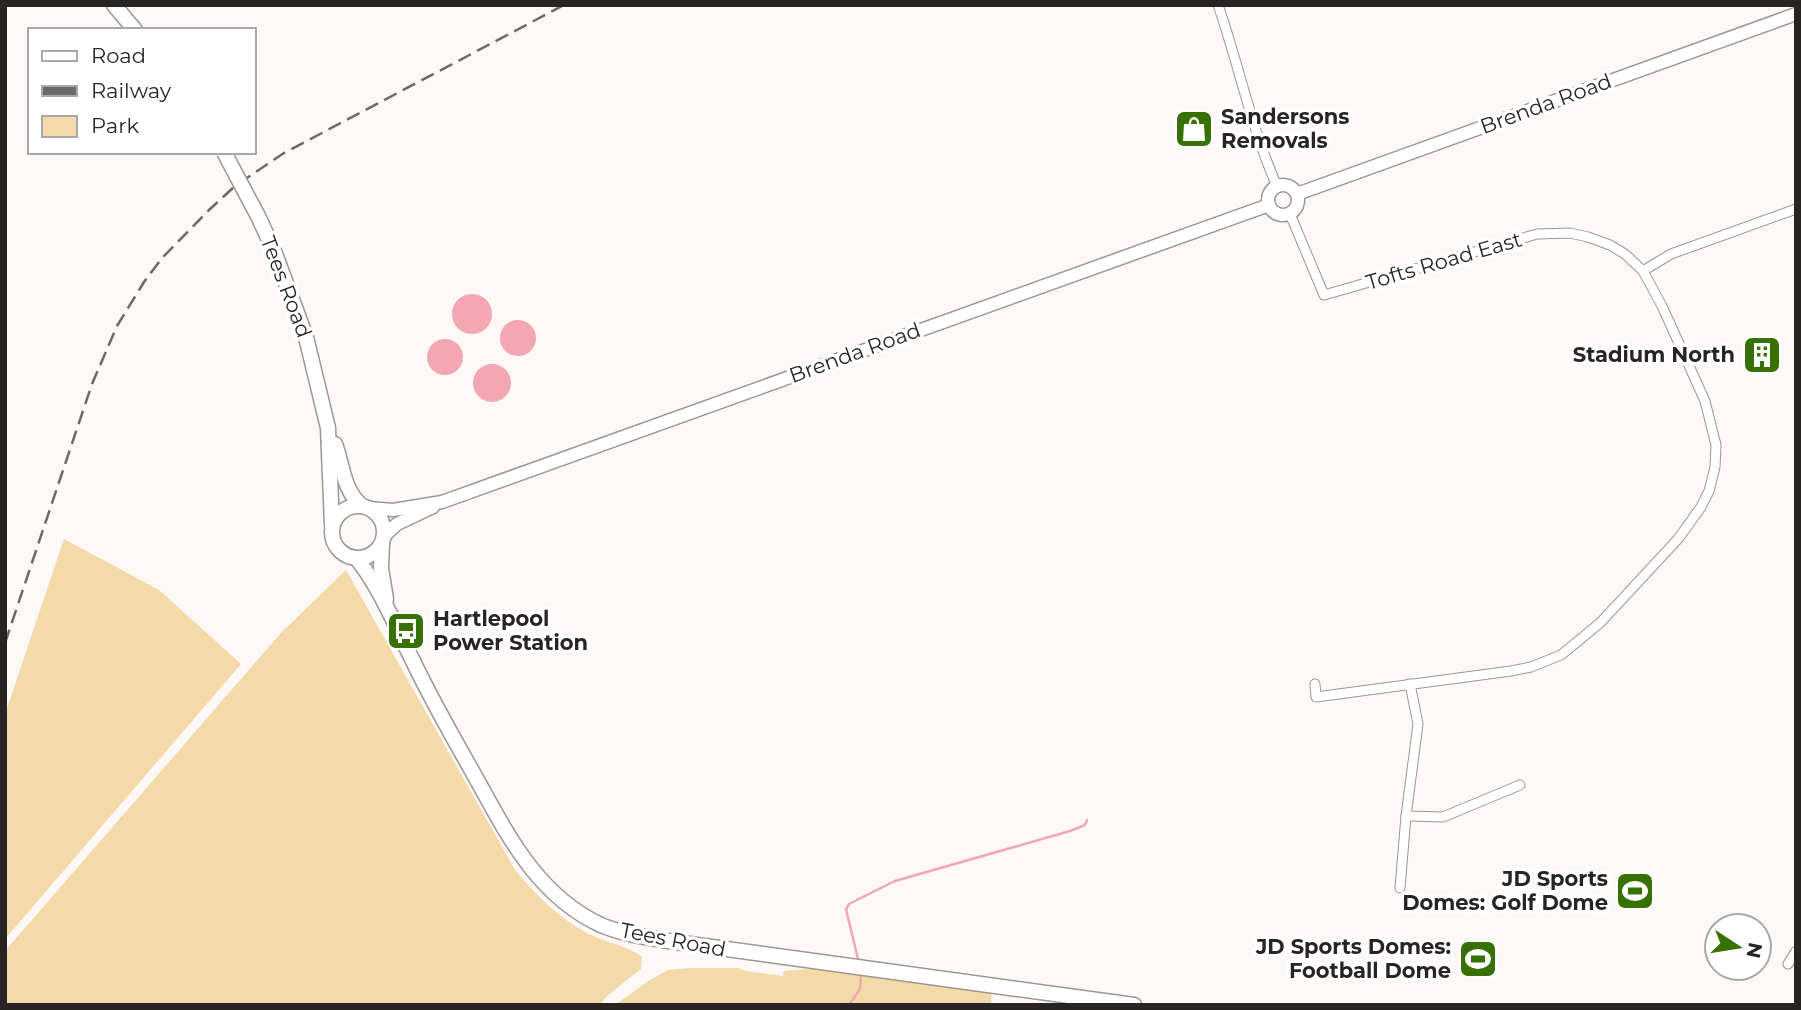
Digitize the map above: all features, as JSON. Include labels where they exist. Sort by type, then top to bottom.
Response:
[{"type":"main road","points":[[114,5],[133,28]]},
{"type":"main road","name":"Brenda Road","points":[[1297,194],[1796,14]]},
{"type":"main road","name":"Tees Road","points":[[225,154],[260,218],[274,251],[306,337],[328,428],[348,489],[354,499],[365,507]]},
{"type":"main road","points":[[1277,186],[1291,187],[1297,194],[1298,201],[1290,214],[1278,215],[1269,205],[1271,191],[1277,186]]},
{"type":"main road","name":"Brenda Road","points":[[383,539],[397,524],[442,502],[1269,205]]},
{"type":"main road","name":"Tees Road","points":[[328,428],[332,525]]},
{"type":"main road","name":"Brenda Road","points":[[365,507],[393,510],[442,502]]},
{"type":"main road","points":[[365,507],[377,515],[383,524],[383,539],[377,550],[367,557],[357,559],[347,556],[335,546],[332,525],[346,509],[365,507]]},
{"type":"main road","name":"Tees Road","points":[[383,539],[381,568],[387,604]]},
{"type":"main road","name":"Tees Road","points":[[357,559],[387,604],[432,698],[519,854],[545,886],[588,918],[615,930],[668,941],[1134,1005]]},
{"type":"street","points":[[1218,5],[1234,52],[1245,98],[1277,186]]},
{"type":"street","points":[[1315,684],[1316,697],[1531,667],[1561,655],[1581,641],[1604,619],[1678,538],[1701,507],[1709,491],[1715,467],[1716,445],[1705,401],[1643,271],[1671,254],[1796,209]]},
{"type":"street","name":"Tofts Road East","points":[[1290,214],[1324,295],[1537,234],[1588,237],[1625,254],[1643,271]]},
{"type":"street","points":[[1400,888],[1405,816],[1418,724],[1410,684]]},
{"type":"street","points":[[1405,816],[1443,817],[1520,785]]},
{"type":"street","points":[[1788,964],[1796,951]]},
{"type":"green space","points":[[64,539],[159,590],[241,664],[5,939],[5,714]]},
{"type":"green space","points":[[346,570],[515,870],[562,917],[596,937],[642,957],[641,969],[608,995],[600,1005],[5,1005],[5,951],[281,633]]},
{"type":"green space","points":[[738,968],[783,976],[784,971],[819,968],[992,989],[991,1003],[1002,1005],[615,1005],[668,970]]},
{"type":"shaded area","points":[[472,294],[486,300],[492,314],[486,328],[472,334],[458,328],[452,314],[458,300]]},
{"type":"shaded area","points":[[518,320],[531,325],[536,338],[531,351],[518,356],[505,351],[500,338],[505,325]]},
{"type":"shaded area","points":[[445,339],[458,344],[463,357],[458,370],[445,375],[432,370],[427,357],[432,344]]},
{"type":"shaded area","points":[[492,364],[505,370],[511,383],[505,396],[492,402],[479,396],[473,383],[479,370]]},
{"type":"waterway","points":[[858,959],[846,909],[849,904],[895,881],[1070,831],[1085,825],[1087,820]]},
{"type":"waterway","points":[[849,1005],[860,989],[861,975]]},
{"type":"railway","points":[[5,643],[92,384],[117,326],[162,258],[235,186],[284,153],[564,5]]},
{"type":"place","name":"Sandersons Removals","points":[[1194,129]]},
{"type":"place","name":"Stadium North","points":[[1762,355]]},
{"type":"place","name":"Hartlepool Power Station","points":[[406,631]]},
{"type":"place","name":"JD Sports Domes: Golf Dome","points":[[1635,891]]},
{"type":"place","name":"JD Sports Domes: Football Dome","points":[[1478,959]]}]
